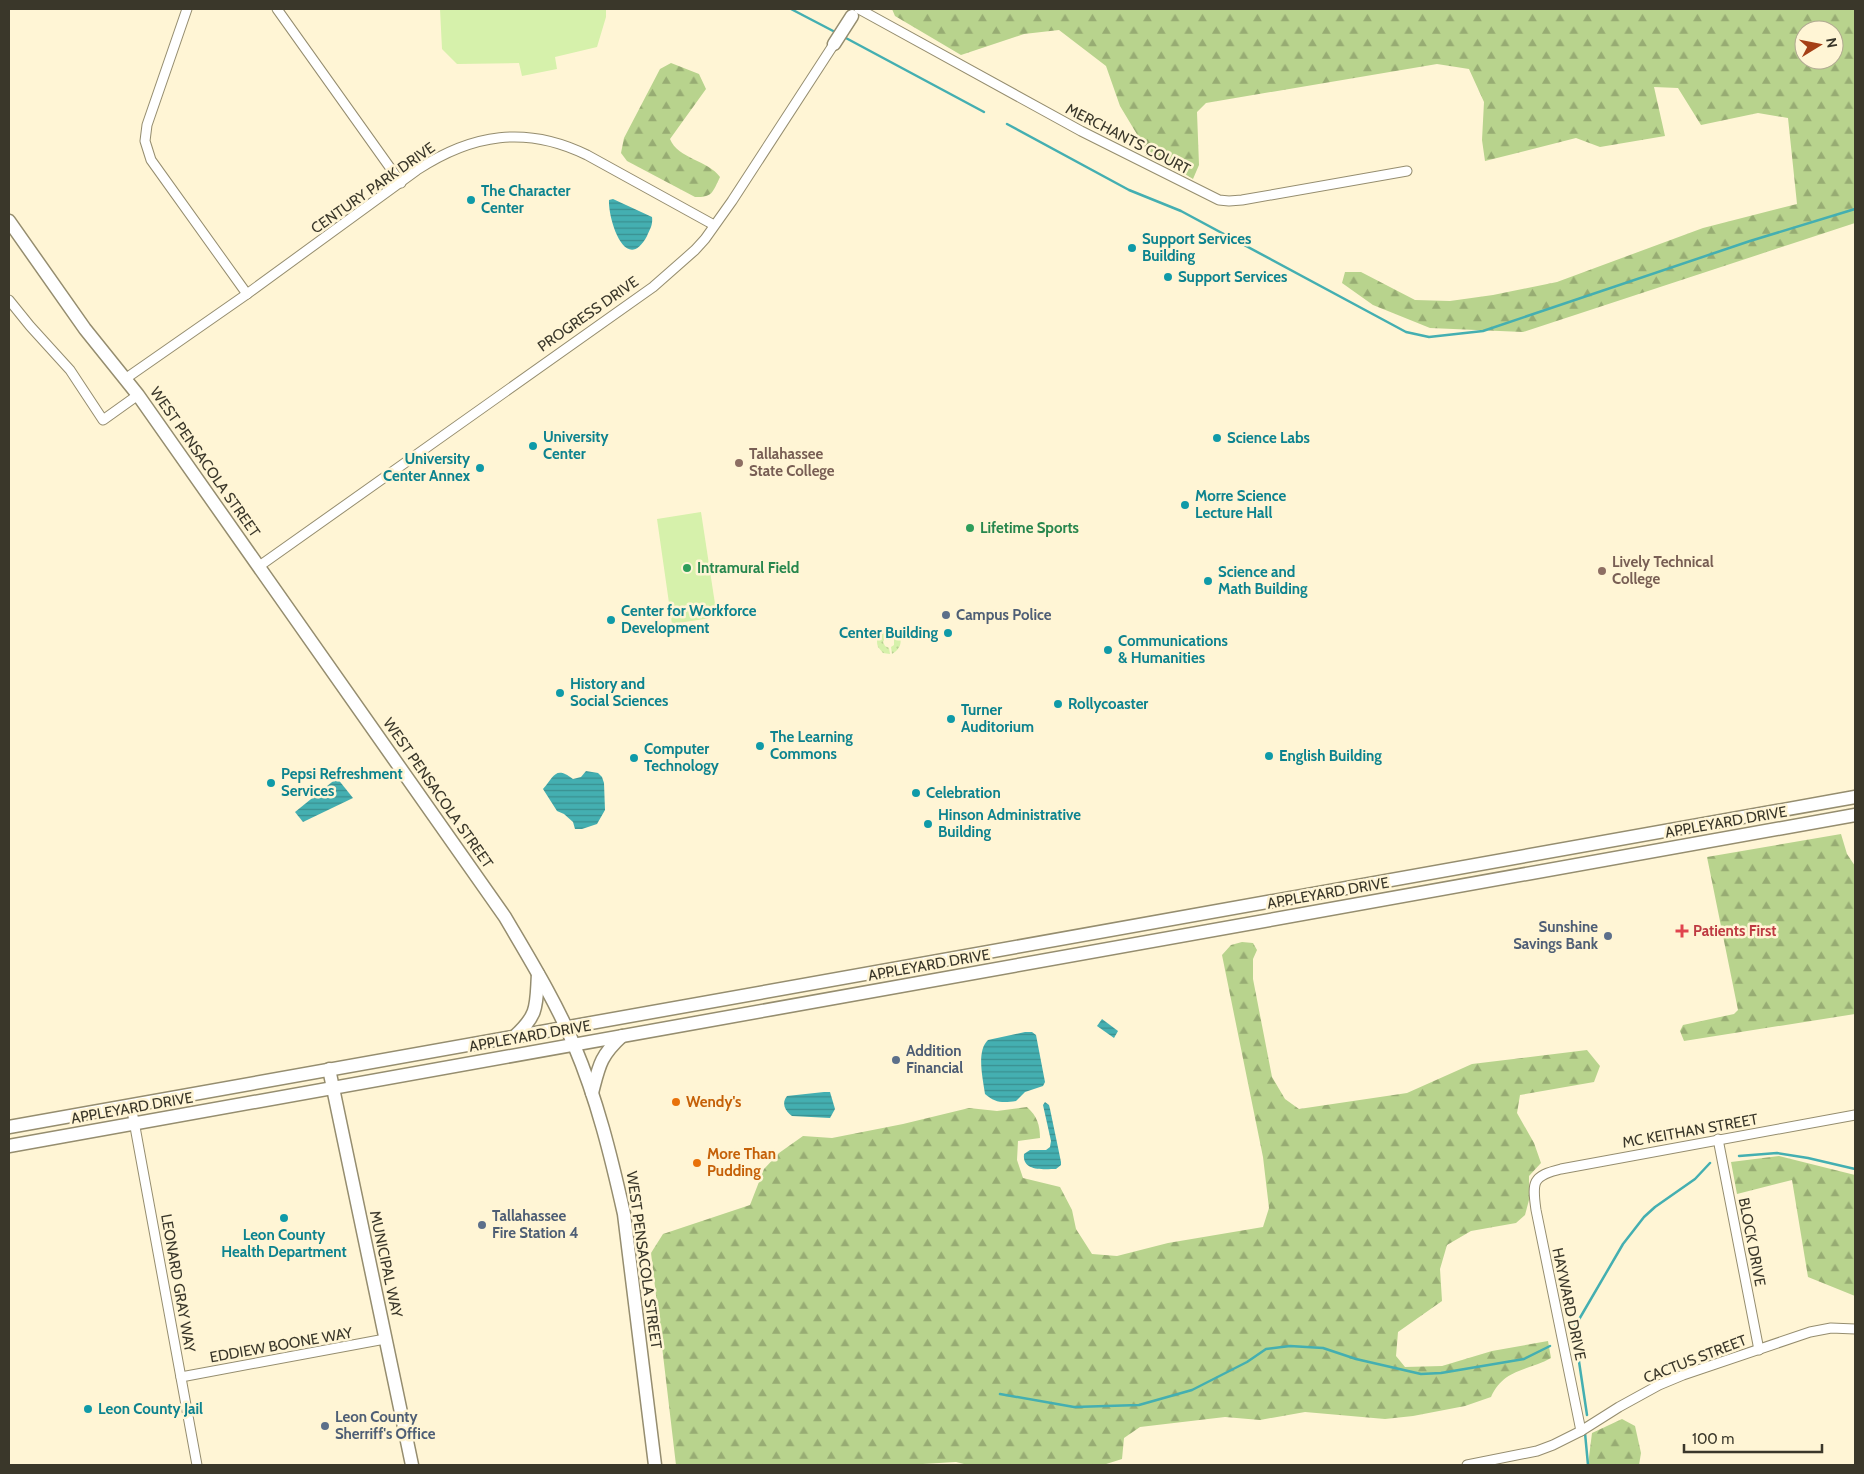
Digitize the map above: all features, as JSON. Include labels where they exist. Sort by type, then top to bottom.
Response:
[{"type":"main road","name":"PROGRESS DRIVE","points":[[834,44],[856,11]]},
{"type":"main road","name":"WEST PENSACOLA STREET","points":[[9,221],[85,328],[138,395],[505,917],[538,974],[574,1045],[592,1094],[611,1156],[624,1214],[655,1465]]},
{"type":"main road","name":"APPLEYARD DRIVE","points":[[9,1127],[1855,797]]},
{"type":"main road","name":"APPLEYARD DRIVE","points":[[9,1146],[1855,815]]},
{"type":"main road","points":[[1596,844],[1599,861]]},
{"type":"main road","points":[[1357,886],[1360,904]]},
{"type":"main road","points":[[1144,924],[1147,942]]},
{"type":"main road","points":[[948,959],[951,978]]},
{"type":"main road","points":[[515,1036],[533,1017],[538,974]]},
{"type":"main road","points":[[810,983],[822,1001]]},
{"type":"main road","points":[[592,1094],[600,1062],[606,1052],[622,1036]]},
{"type":"main road","name":"MUNICIPAL WAY","points":[[329,1069],[412,1465]]},
{"type":"street","points":[[187,9],[147,125],[146,146],[150,160],[247,294]]},
{"type":"street","points":[[277,9],[401,183]]},
{"type":"street","name":"MERCHANTS COURT","points":[[856,11],[1081,131],[1219,200],[1242,200],[1407,171]]},
{"type":"street","name":"PROGRESS DRIVE","points":[[258,567],[653,288],[695,250],[714,226],[834,44]]},
{"type":"street","name":"CENTURY PARK DRIVE","points":[[125,379],[401,183],[441,156],[474,142],[511,137],[530,138],[567,146],[585,154],[714,226]]},
{"type":"street","points":[[9,300],[70,370],[103,420],[138,395]]},
{"type":"street","name":"LEONARD GRAY WAY","points":[[131,1105],[197,1465]]},
{"type":"street","name":"MC KEITHAN STREET","points":[[1535,1182],[1543,1173],[1561,1169],[1855,1114]]},
{"type":"street","name":"BLOCK DRIVE","points":[[1718,1139],[1758,1350]]},
{"type":"street","name":"HAYWARD DRIVE","points":[[1535,1182],[1533,1192],[1536,1210],[1581,1431]]},
{"type":"street","name":"CACTUS STREET","points":[[1467,1465],[1537,1451],[1553,1445],[1581,1431],[1659,1385],[1683,1375],[1810,1332],[1831,1328],[1855,1329]]},
{"type":"street","name":"EDDIEW BOONE WAY","points":[[181,1377],[385,1339]]},
{"type":"green space","points":[[440,9],[606,9],[606,17],[597,47],[555,57],[557,69],[522,76],[519,63],[457,64],[442,49]]},
{"type":"green space","points":[[892,9],[1855,9],[1855,223],[1523,332],[1430,328],[1373,305],[1342,283],[1345,272],[1361,272],[1415,300],[1450,301],[1493,295],[1557,282],[1703,228],[1797,204],[1788,118],[1758,113],[1701,125],[1678,88],[1654,87],[1665,136],[1600,147],[1576,138],[1485,161],[1482,140],[1484,102],[1469,69],[1437,64],[1206,103],[1197,112],[1199,165],[1193,179],[1147,151],[1120,106],[1106,66],[1059,30],[1024,34],[961,55],[895,16]]},
{"type":"green space","points":[[671,63],[699,74],[706,89],[670,139],[680,151],[715,171],[720,177],[712,193],[706,196],[695,197],[627,161],[621,153],[624,138],[660,69]]},
{"type":"green space","name":"Intramural Field","points":[[701,512],[717,617],[672,624],[657,519]]},
{"type":"green space","points":[[889,629],[897,633],[901,640],[899,648],[892,654],[891,647],[894,645],[894,639],[890,636],[886,636],[883,642],[889,648],[890,654],[883,653],[877,644],[880,633]]},
{"type":"green space","points":[[1841,834],[1847,854],[1855,866],[1855,1014],[1684,1041],[1680,1031],[1683,1025],[1734,1014],[1738,1010],[1707,857]]},
{"type":"green space","points":[[1242,942],[1253,943],[1257,950],[1253,959],[1253,979],[1272,1077],[1285,1099],[1299,1109],[1407,1093],[1472,1064],[1587,1050],[1600,1066],[1594,1082],[1520,1095],[1517,1113],[1534,1143],[1541,1163],[1529,1176],[1529,1200],[1525,1215],[1516,1223],[1471,1231],[1447,1245],[1440,1269],[1442,1301],[1398,1332],[1396,1356],[1405,1367],[1442,1366],[1492,1351],[1548,1341],[1551,1358],[1510,1375],[1496,1388],[1491,1397],[1465,1406],[1413,1416],[1385,1419],[1305,1412],[1260,1420],[1225,1417],[1140,1427],[1124,1438],[1122,1459],[1103,1465],[968,1465],[956,1462],[906,1465],[676,1465],[651,1253],[663,1234],[750,1205],[764,1169],[779,1153],[803,1136],[832,1138],[903,1124],[969,1108],[997,1111],[1027,1107],[1037,1121],[1040,1138],[1018,1141],[1017,1160],[1023,1178],[1060,1187],[1072,1210],[1076,1229],[1092,1254],[1117,1256],[1168,1243],[1263,1227],[1269,1208],[1263,1157],[1222,955],[1231,945]]},
{"type":"green space","points":[[1779,1156],[1855,1175],[1855,1296],[1808,1277],[1792,1180],[1737,1194],[1731,1162]]},
{"type":"green space","points":[[1622,1419],[1635,1426],[1641,1453],[1639,1465],[1588,1465],[1592,1433]]},
{"type":"water","points":[[613,199],[652,217],[647,236],[639,246],[632,250],[625,247],[615,230],[609,209],[609,200]]},
{"type":"water","points":[[586,771],[598,773],[602,777],[605,810],[597,824],[582,829],[575,829],[573,822],[557,811],[543,789],[555,774],[562,773],[573,779],[581,777]]},
{"type":"water","points":[[337,778],[353,798],[303,822],[295,812]]},
{"type":"water","points":[[1102,1019],[1118,1031],[1114,1038],[1097,1026]]},
{"type":"water","points":[[1032,1032],[1036,1035],[1045,1082],[1043,1086],[1025,1092],[1016,1101],[996,1101],[985,1094],[981,1066],[984,1045],[988,1040]]},
{"type":"water","points":[[830,1092],[835,1109],[830,1118],[792,1116],[787,1112],[784,1101],[787,1096]]},
{"type":"water","points":[[1045,1102],[1049,1105],[1061,1162],[1061,1165],[1056,1169],[1030,1167],[1024,1160],[1024,1154],[1030,1150],[1046,1150],[1050,1147],[1051,1141],[1043,1105]]},
{"type":"waterway","points":[[791,9],[837,33]]},
{"type":"waterway","points":[[844,37],[984,112]]},
{"type":"waterway","points":[[1007,124],[1129,190],[1181,211],[1406,332],[1429,337],[1483,331],[1750,241],[1855,209]]},
{"type":"waterway","points":[[1739,1156],[1777,1153],[1855,1169]]},
{"type":"waterway","points":[[1587,1415],[1574,1328],[1623,1244],[1644,1217],[1695,1179],[1710,1163]]},
{"type":"waterway","points":[[1000,1394],[1074,1407],[1139,1405],[1192,1390],[1247,1362],[1266,1349],[1290,1346],[1323,1348],[1356,1359],[1421,1374],[1441,1373],[1524,1359],[1550,1346]]},
{"type":"waterway","points":[[1585,1433],[1588,1465]]},
{"type":"place","name":"The Character Center","points":[[471,200]]},
{"type":"place","name":"Support Services Building","points":[[1132,248]]},
{"type":"place","name":"Support Services","points":[[1168,277]]},
{"type":"place","name":"Science Labs","points":[[1217,438]]},
{"type":"place","name":"University Center","points":[[533,446]]},
{"type":"place","name":"Tallahassee State College","points":[[739,463]]},
{"type":"place","name":"University Center Annex","points":[[480,468]]},
{"type":"place","name":"Morre Science Lecture Hall","points":[[1185,505]]},
{"type":"place","name":"Lifetime Sports","points":[[970,528]]},
{"type":"place","name":"Intramural Field","points":[[687,568]]},
{"type":"place","name":"Lively Technical College","points":[[1602,571]]},
{"type":"place","name":"Science and Math Building","points":[[1208,581]]},
{"type":"place","name":"Campus Police","points":[[946,615]]},
{"type":"place","name":"Center for Workforce Development","points":[[611,620]]},
{"type":"place","name":"Center Building","points":[[948,633]]},
{"type":"place","name":"Communications & Humanities","points":[[1108,650]]},
{"type":"place","name":"History and Social Sciences","points":[[560,693]]},
{"type":"place","name":"Rollycoaster","points":[[1058,704]]},
{"type":"place","name":"Turner Auditorium","points":[[951,719]]},
{"type":"place","name":"The Learning Commons","points":[[760,746]]},
{"type":"place","name":"English Building","points":[[1269,756]]},
{"type":"place","name":"Computer Technology","points":[[634,758]]},
{"type":"place","name":"Pepsi Refreshment Services","points":[[271,783]]},
{"type":"place","name":"Celebration","points":[[916,793]]},
{"type":"place","name":"Hinson Administrative Building","points":[[928,824]]},
{"type":"place","name":"Patients First","points":[[1682,931]]},
{"type":"place","name":"Sunshine Savings Bank","points":[[1608,936]]},
{"type":"place","name":"Addition Financial","points":[[896,1060]]},
{"type":"place","name":"Wendy's","points":[[676,1102]]},
{"type":"place","name":"More Than Pudding","points":[[697,1163]]},
{"type":"place","name":"Leon County Health Department","points":[[284,1218]]},
{"type":"place","name":"Tallahassee Fire Station 4","points":[[482,1225]]},
{"type":"place","name":"Leon County Jail","points":[[88,1409]]},
{"type":"place","name":"Leon County Sherriff's Office","points":[[325,1426]]}]
